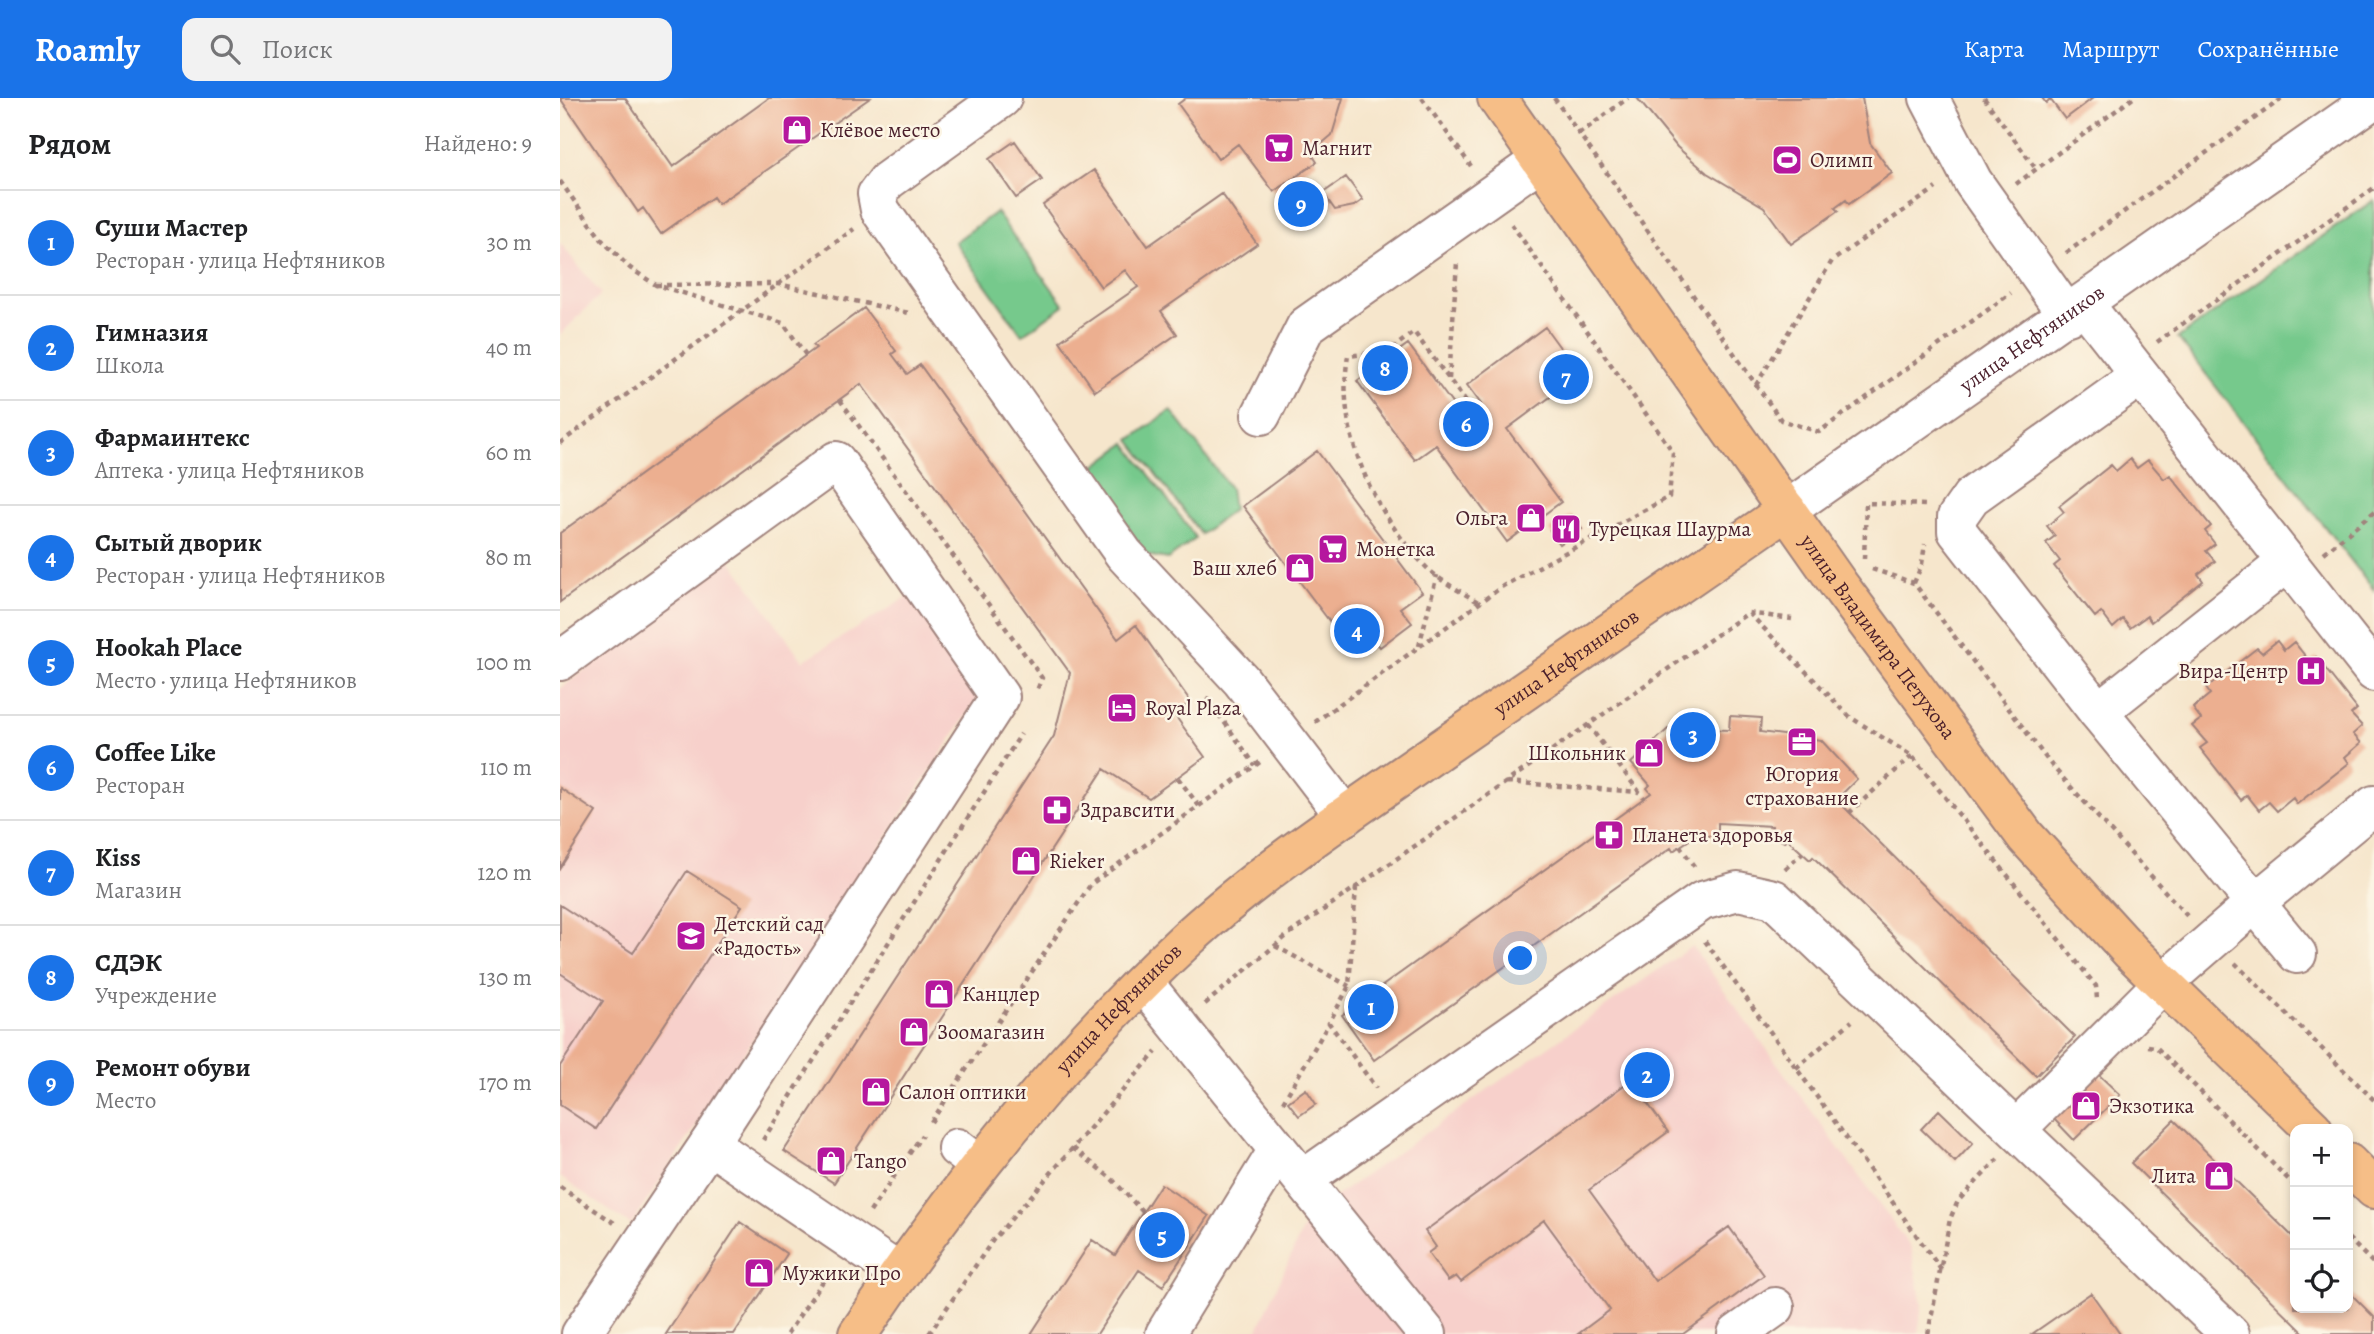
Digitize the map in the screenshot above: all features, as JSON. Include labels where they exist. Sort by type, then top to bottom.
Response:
[{"type":"main road","name":"улица Владимира Петухова","points":[[1497,98],[1787,510],[2017,827],[2067,884],[2163,983],[2308,1124]]},
{"type":"main road","name":"улица Нефтяников","points":[[858,1334],[899,1273],[968,1157],[1061,1067],[1143,982],[1224,907],[1345,816],[1787,510]]},
{"type":"main road","points":[[2353,1168],[2374,1189]]},
{"type":"street","points":[[1002,98],[887,181],[877,194],[880,210],[1124,554],[1241,680],[1345,816]]},
{"type":"street","points":[[1929,98],[1966,169],[1989,204],[2076,310],[2140,376],[2374,672]]},
{"type":"street","name":"улица Нефтяников","points":[[1787,510],[2374,99]]},
{"type":"street","points":[[1261,415],[1306,326],[1541,160]]},
{"type":"street","points":[[2140,376],[1971,497],[1957,517],[1956,531],[2098,712],[2255,902],[2299,941]]},
{"type":"street","points":[[560,661],[836,461],[1000,697],[709,1144],[581,1334]]},
{"type":"street","points":[[2098,712],[2291,569]]},
{"type":"street","points":[[2020,1131],[2101,1042],[2163,983],[2255,902],[2374,805]]},
{"type":"street","points":[[1305,1178],[1686,894],[1702,901],[1738,891],[1774,899],[2020,1131],[2221,1331]]},
{"type":"street","points":[[1143,982],[1271,1142],[1305,1178],[1427,1334]]},
{"type":"street","points":[[1165,1334],[1271,1142]]},
{"type":"street","points":[[709,1144],[899,1273]]},
{"type":"street","points":[[1738,1334],[1776,1307]]},
{"type":"path","points":[[787,1334],[1091,884],[1503,586],[1669,497],[1673,452],[1422,98]]},
{"type":"path","points":[[1554,98],[1781,420],[1819,432]]},
{"type":"path","points":[[1579,134],[1629,98]]},
{"type":"path","points":[[1984,98],[2036,169]]},
{"type":"path","points":[[1989,204],[2133,98]]},
{"type":"path","points":[[1756,385],[1832,261],[1906,207],[1966,169]]},
{"type":"path","points":[[560,181],[602,240],[629,268],[656,285],[783,323],[806,355]]},
{"type":"path","points":[[560,443],[880,210]]},
{"type":"path","points":[[1449,380],[1460,218]]},
{"type":"path","points":[[656,285],[778,284]]},
{"type":"path","points":[[1472,411],[1414,332],[1389,351],[1348,356],[1345,373],[1353,440],[1366,481],[1427,568],[1480,603]]},
{"type":"path","points":[[1927,517],[1929,505],[1866,503],[1864,567],[1914,583],[2052,766],[2211,940],[2374,1100]]},
{"type":"path","points":[[2291,569],[2374,512]]},
{"type":"path","points":[[1914,583],[1922,564],[1925,540]]},
{"type":"path","points":[[1419,647],[1437,575]]},
{"type":"path","points":[[1748,613],[1850,717],[1912,756],[2096,986],[2101,1042],[2156,1047],[2290,1181]]},
{"type":"path","points":[[929,1334],[993,1240],[1179,1026],[1275,946],[1748,613],[1792,619]]},
{"type":"path","points":[[1588,725],[1644,798]]},
{"type":"path","points":[[1849,813],[1912,756]]},
{"type":"path","points":[[1178,778],[1199,806]]},
{"type":"path","points":[[1506,782],[1639,792]]},
{"type":"path","points":[[1680,846],[1697,869]]},
{"type":"path","points":[[1779,874],[1803,853]]},
{"type":"path","points":[[1697,869],[1710,866]]},
{"type":"path","points":[[1697,869],[1686,894],[1796,1068],[1942,1271]]},
{"type":"path","points":[[1271,1142],[1349,986],[1356,887]]},
{"type":"path","points":[[1275,946],[1349,986]]},
{"type":"path","points":[[1796,1068],[1879,998]]},
{"type":"path","points":[[1329,1023],[1377,1090],[1388,1083]]},
{"type":"path","points":[[1928,1334],[1950,1219],[1958,1201],[2020,1131]]},
{"type":"path","points":[[1073,1148],[1112,1179],[1143,1212]]},
{"type":"path","points":[[560,1187],[643,1242]]},
{"type":"path","points":[[2353,1243],[2374,1264]]},
{"type":"shaded area","points":[[560,243],[601,294],[560,335]]},
{"type":"shaded area","name":"Детский сад «Радость»","points":[[730,559],[803,661],[909,596],[980,695],[631,1225],[560,1177],[560,689]]},
{"type":"shaded area","points":[[1692,946],[1911,1248],[1922,1304],[1918,1334],[1256,1334],[1309,1215]]},
{"type":"green space","points":[[2374,200],[2374,590],[2178,338]]},
{"type":"green space","points":[[996,212],[1064,305],[1022,335],[955,242]]},
{"type":"green space","points":[[1171,410],[1230,488],[1233,510],[1201,534],[1130,440]]},
{"type":"green space","points":[[1126,443],[1196,538],[1168,559],[1140,554],[1082,476]]},
{"type":"building","points":[[560,98],[625,98],[673,167],[769,98],[870,98],[718,204],[713,197],[661,234],[643,208],[638,212]]},
{"type":"building","name":"Магнит","points":[[1186,98],[1343,98],[1332,135],[1311,153],[1317,162],[1274,192],[1238,144],[1218,159],[1178,104]]},
{"type":"building","name":"Олимп","points":[[1637,98],[1862,98],[1870,143],[1892,173],[1849,204],[1846,200],[1835,208],[1838,211],[1791,244],[1764,207],[1707,173],[1677,147]]},
{"type":"building","points":[[2042,98],[2093,98],[2065,119],[2050,99],[2046,103]]},
{"type":"building","points":[[1015,141],[1042,180],[1016,198],[989,159]]},
{"type":"building","points":[[1094,170],[1148,246],[1222,194],[1257,244],[1161,311],[1177,334],[1095,391],[1060,341],[1138,287],[1125,270],[1101,287],[1043,205]]},
{"type":"building","points":[[1346,177],[1363,200],[1354,206],[1335,210],[1323,193]]},
{"type":"building","points":[[1306,185],[1321,206],[1296,223],[1282,202]]},
{"type":"building","points":[[864,308],[896,351],[892,354],[907,374],[920,365],[1118,639],[1136,625],[1191,702],[1174,714],[1205,757],[1149,798],[1104,769],[834,1183],[784,1151],[1054,736],[1070,673],[861,384],[560,602],[560,533],[816,348],[813,345]]},
{"type":"building","points":[[1545,327],[1580,375],[1507,429],[1561,502],[1507,542],[1436,445],[1415,460],[1357,381],[1408,344],[1462,417],[1481,404],[1467,385]]},
{"type":"building","name":"Монетка","points":[[1317,451],[1422,592],[1400,608],[1412,623],[1380,647],[1368,632],[1348,646],[1243,506]]},
{"type":"building","points":[[2130,459],[2137,468],[2148,460],[2164,479],[2170,475],[2211,526],[2205,531],[2215,544],[2206,551],[2215,561],[2198,574],[2203,581],[2151,622],[2147,616],[2130,628],[2123,619],[2113,628],[2101,612],[2095,617],[2054,566],[2060,561],[2046,543],[2055,536],[2047,526],[2064,512],[2059,506],[2111,465],[2116,471]]},
{"type":"building","name":"Турецкая Шаурма","points":[[1571,515],[1582,529],[1560,544],[1550,530]]},
{"type":"building","points":[[2277,641],[2284,650],[2294,642],[2310,662],[2316,657],[2357,709],[2351,714],[2362,726],[2353,734],[2361,743],[2345,757],[2349,763],[2297,804],[2293,798],[2277,811],[2269,802],[2259,810],[2247,795],[2241,800],[2200,748],[2207,743],[2192,726],[2201,719],[2193,708],[2210,694],[2206,688],[2257,648],[2262,653]]},
{"type":"building","points":[[1730,716],[1761,718],[1760,732],[1821,740],[1857,779],[1841,795],[1846,800],[1842,805],[2075,1037],[2036,1076],[1813,857],[1810,860],[1786,838],[1784,842],[1771,835],[1772,826],[1718,823],[1718,834],[1703,837],[1701,832],[1673,851],[1671,848],[1374,1060],[1342,1015],[1651,793],[1647,788],[1650,785],[1631,763],[1669,728],[1729,730]]},
{"type":"building","points":[[560,788],[596,812],[560,868]]},
{"type":"building","points":[[687,871],[742,906],[596,1129],[560,1105],[560,1066],[603,1001],[560,973],[560,905],[633,953]]},
{"type":"building","name":"Экзотика","points":[[2097,1073],[2120,1095],[2074,1140],[2052,1117]]},
{"type":"building","points":[[1631,1080],[1668,1132],[1589,1190],[1655,1281],[1729,1227],[1764,1275],[1683,1334],[1578,1334],[1610,1310],[1544,1220],[1461,1282],[1456,1276],[1448,1281],[1428,1253],[1436,1247],[1425,1231]]},
{"type":"building","points":[[1306,1089],[1316,1104],[1299,1116],[1288,1102]]},
{"type":"building","points":[[1939,1110],[1973,1143],[1955,1162],[1921,1129]]},
{"type":"building","points":[[2174,1120],[2290,1234],[2290,1313],[2353,1313],[2353,1296],[2374,1317],[2374,1334],[2305,1334],[2131,1163]]},
{"type":"building","points":[[1161,1184],[1209,1216],[1163,1286],[1139,1270],[1097,1334],[1031,1334],[1092,1240],[1115,1255]]},
{"type":"building","points":[[740,1222],[787,1254],[734,1334],[666,1334]]},
{"type":"building","points":[[2091,1293],[2120,1334],[2032,1334]]},
{"type":"place","name":"Клёвое место","points":[[797,130]]},
{"type":"place","name":"Магнит","points":[[1279,148]]},
{"type":"place","name":"Олимп","points":[[1787,160]]},
{"type":"place","name":"Ремонт обуви","points":[[1301,204]]},
{"type":"place","name":"СДЭК","points":[[1385,368]]},
{"type":"place","name":"Kiss","points":[[1566,377]]},
{"type":"place","name":"Coffee Like","points":[[1466,424]]},
{"type":"place","name":"Ольга","points":[[1531,518]]},
{"type":"place","name":"Турецкая Шаурма","points":[[1566,529]]},
{"type":"place","name":"Монетка","points":[[1333,549]]},
{"type":"place","name":"Ваш хлеб","points":[[1300,568]]},
{"type":"place","name":"Сытый дворик","points":[[1357,631]]},
{"type":"place","name":"Вира-Центр","points":[[2311,671]]},
{"type":"place","name":"Royal Plaza","points":[[1122,708]]},
{"type":"place","name":"Фармаинтекс","points":[[1693,735]]},
{"type":"place","name":"Югория страхование","points":[[1802,742]]},
{"type":"place","name":"Школьник","points":[[1649,753]]},
{"type":"place","name":"Здравсити","points":[[1057,810]]},
{"type":"place","name":"Планета здоровья","points":[[1609,835]]},
{"type":"place","name":"Rieker","points":[[1026,861]]},
{"type":"place","name":"Детский сад «Радость»","points":[[691,936]]},
{"type":"place","name":"Канцлер","points":[[939,994]]},
{"type":"place","name":"Суши Мастер","points":[[1371,1007]]},
{"type":"place","name":"Зоомагазин","points":[[914,1032]]},
{"type":"place","name":"Гимназия","points":[[1647,1075]]},
{"type":"place","name":"Салон оптики","points":[[876,1092]]},
{"type":"place","name":"Экзотика","points":[[2086,1106]]},
{"type":"place","name":"Tango","points":[[831,1161]]},
{"type":"place","name":"Лита","points":[[2219,1176]]},
{"type":"place","name":"Hookah Place","points":[[1162,1235]]},
{"type":"place","name":"Мужики Про","points":[[759,1273]]}]
